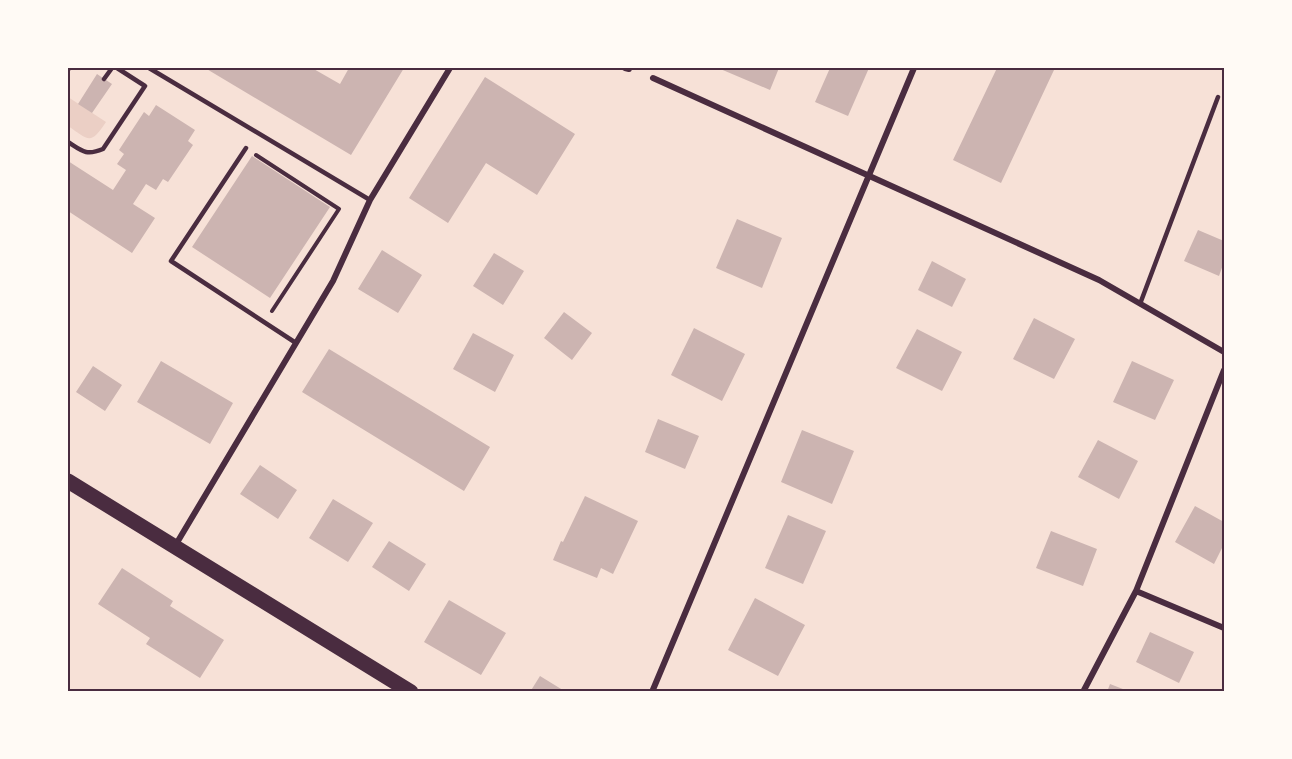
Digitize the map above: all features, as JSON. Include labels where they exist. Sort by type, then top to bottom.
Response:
[{"type":"main road","points":[[68,481],[406,690]]},
{"type":"street","points":[[174,547],[333,281],[370,200],[450,68]]},
{"type":"street","points":[[652,692],[914,68]]},
{"type":"street","points":[[653,78],[1099,280],[1224,352]]},
{"type":"street","points":[[1083,692],[1136,591],[1224,370]]},
{"type":"street","points":[[1136,591],[1224,628]]},
{"type":"lane","points":[[104,79],[112,68]]},
{"type":"lane","points":[[68,142],[85,153],[94,153],[103,149],[145,86],[117,68]]},
{"type":"lane","points":[[150,68],[370,200]]},
{"type":"lane","points":[[1140,304],[1218,96]]},
{"type":"lane","points":[[246,148],[171,261],[297,343]]},
{"type":"path","points":[[246,148],[339,209],[265,322]]},
{"type":"shaded area","points":[[68,97],[106,122],[92,138],[85,137],[68,126]]},
{"type":"building","points":[[205,68],[312,68],[340,84],[349,68],[404,68],[351,155]]},
{"type":"building","points":[[718,68],[779,68],[770,90]]},
{"type":"building","points":[[830,68],[869,68],[848,116],[815,102]]},
{"type":"building","points":[[997,68],[1049,68],[1054,70],[1001,183],[953,160]]},
{"type":"building","points":[[97,74],[112,84],[92,113],[78,104]]},
{"type":"building","points":[[485,77],[575,134],[537,195],[486,163],[448,223],[409,198]]},
{"type":"building","points":[[156,105],[195,130],[188,141],[193,145],[168,182],[163,179],[156,190],[146,184],[133,204],[155,218],[132,253],[68,211],[68,161],[113,190],[126,170],[117,164],[124,154],[119,150],[144,112],[149,116]]},
{"type":"building","points":[[252,156],[330,207],[270,298],[192,247]]},
{"type":"building","points":[[737,219],[782,238],[762,288],[716,268]]},
{"type":"building","points":[[1198,230],[1224,241],[1224,262],[1219,276],[1184,261]]},
{"type":"building","points":[[382,250],[422,275],[398,313],[358,289]]},
{"type":"building","points":[[494,253],[524,271],[503,305],[473,286]]},
{"type":"building","points":[[932,261],[966,279],[952,307],[918,290]]},
{"type":"building","points":[[564,312],[592,333],[572,360],[544,338]]},
{"type":"building","points":[[1034,318],[1075,339],[1054,379],[1013,359]]},
{"type":"building","points":[[694,328],[745,354],[722,401],[671,375]]},
{"type":"building","points":[[917,329],[962,352],[942,391],[896,368]]},
{"type":"building","points":[[473,333],[514,355],[495,392],[453,369]]},
{"type":"building","points":[[329,349],[490,447],[464,491],[302,392]]},
{"type":"building","points":[[161,361],[233,403],[210,444],[137,402]]},
{"type":"building","points":[[1132,361],[1174,380],[1155,420],[1113,402]]},
{"type":"building","points":[[93,366],[122,385],[105,411],[76,392]]},
{"type":"building","points":[[658,419],[699,436],[685,469],[645,452]]},
{"type":"building","points":[[802,430],[854,451],[832,504],[781,482]]},
{"type":"building","points":[[1098,440],[1138,461],[1119,499],[1078,477]]},
{"type":"building","points":[[260,465],[297,490],[278,519],[240,494]]},
{"type":"building","points":[[585,496],[638,521],[613,574],[601,568],[597,578],[553,560]]},
{"type":"building","points":[[333,499],[373,523],[348,562],[309,538]]},
{"type":"building","points":[[1195,506],[1224,522],[1224,544],[1214,564],[1175,542]]},
{"type":"building","points":[[788,515],[826,531],[803,584],[765,568]]},
{"type":"building","points":[[1051,531],[1097,549],[1083,586],[1036,568]]},
{"type":"building","points":[[389,541],[426,564],[409,591],[372,567]]},
{"type":"building","points":[[122,568],[173,601],[170,606],[224,640],[200,678],[146,644],[150,638],[98,604]]},
{"type":"building","points":[[755,598],[805,625],[778,676],[728,650]]},
{"type":"building","points":[[449,600],[506,633],[481,675],[424,642]]},
{"type":"building","points":[[1150,632],[1194,652],[1179,683],[1136,662]]},
{"type":"building","points":[[540,676],[566,692],[530,692]]},
{"type":"building","points":[[1110,684],[1128,691],[1128,692],[1107,692]]}]
